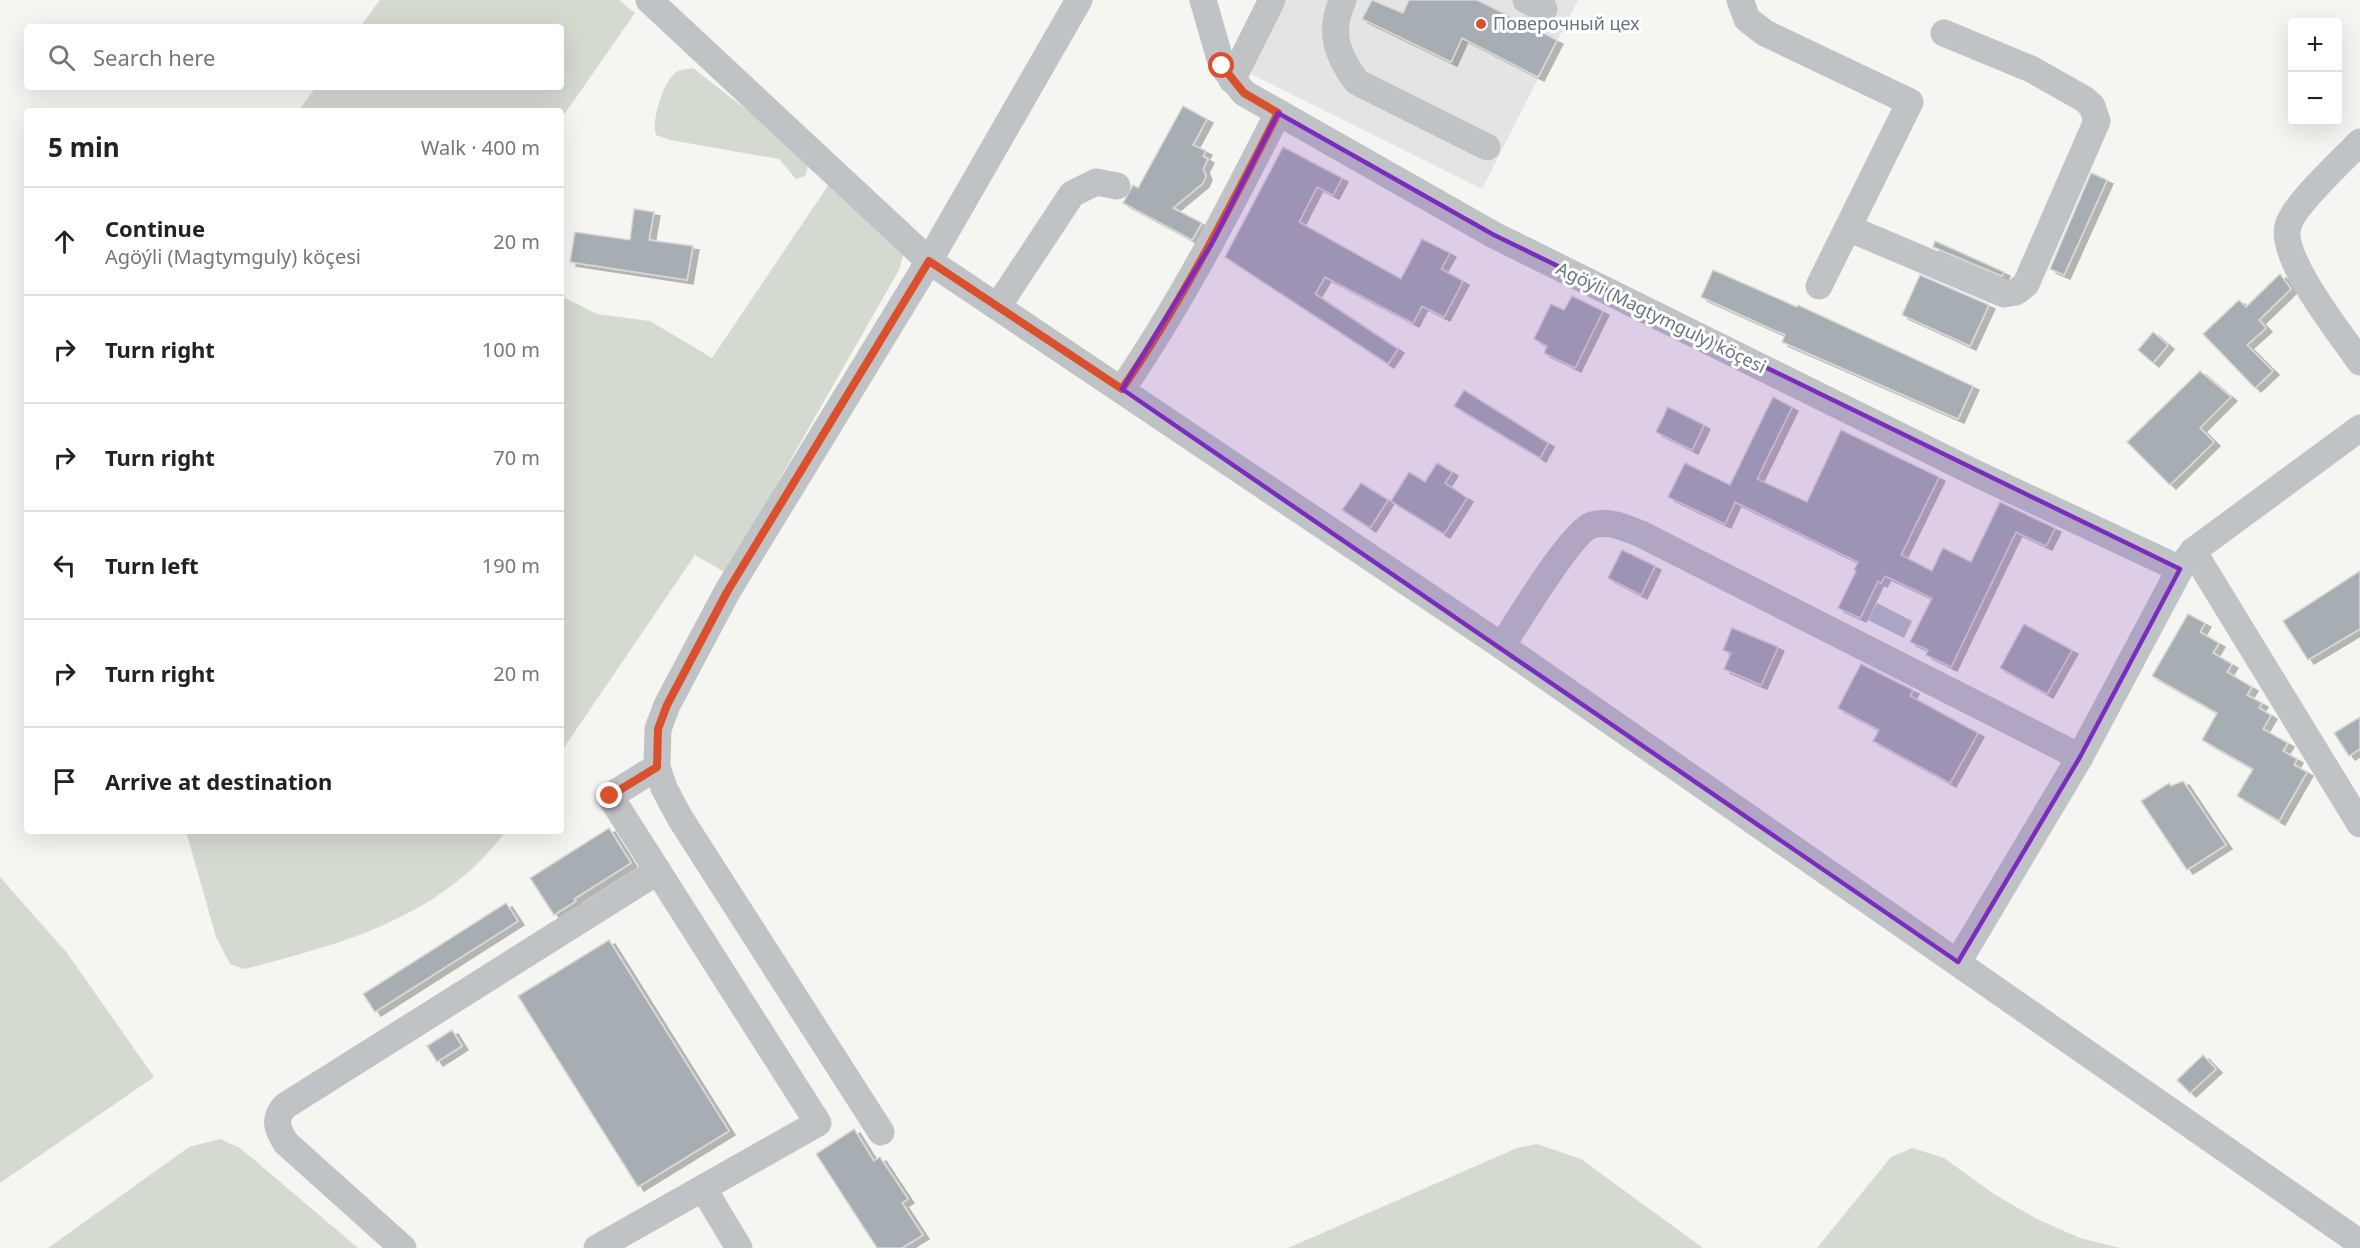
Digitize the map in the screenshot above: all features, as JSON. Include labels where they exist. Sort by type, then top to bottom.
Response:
[{"type":"street","points":[[649,0],[929,261],[1502,646],[2360,1243]]},
{"type":"street","points":[[881,1132],[680,818],[664,788],[657,767],[656,745],[661,721],[727,592],[929,261],[1079,0]]},
{"type":"street","name":"Agöýli (Magtymguly) köçesi","points":[[1203,0],[1222,66],[1244,93],[1278,113],[1494,235],[1973,472],[2186,560]]},
{"type":"street","points":[[1233,80],[1272,0]]},
{"type":"street","points":[[1342,0],[1335,17],[1338,44],[1344,64],[1357,82],[1487,147]]},
{"type":"street","points":[[1740,0],[1747,19],[1765,33],[1910,102],[1819,286]]},
{"type":"street","points":[[1848,228],[2004,294],[2016,292],[2026,284],[2097,121],[2096,113],[2084,99],[2031,69],[1944,33]]},
{"type":"street","points":[[1122,389],[1155,341],[1212,243],[1278,113]]},
{"type":"street","points":[[2354,158],[2299,207],[2288,224],[2286,240],[2292,260],[2360,362]]},
{"type":"street","points":[[999,306],[1072,194],[1096,182],[1117,186]]},
{"type":"street","points":[[1958,962],[2080,757],[2186,560],[2360,428]]},
{"type":"street","points":[[1502,646],[1574,540],[1591,525],[1613,523],[1641,534],[2080,757]]},
{"type":"street","points":[[2186,560],[2360,824]]},
{"type":"street","points":[[597,1248],[818,1123],[610,796],[657,767]]},
{"type":"street","points":[[403,1248],[286,1143],[276,1123],[279,1113],[285,1106],[658,871]]},
{"type":"street","points":[[703,1188],[739,1248]]},
{"type":"highlighted area","points":[[1278,113],[1494,235],[2180,569],[2080,757],[1958,962],[1122,389],[1212,243]]},
{"type":"shaded area","points":[[380,0],[619,0],[635,13],[564,115],[564,108],[300,108],[314,90],[564,90],[564,24],[362,24]]},
{"type":"shaded area","points":[[1283,0],[1578,0],[1482,189],[1249,73]]},
{"type":"shaded area","points":[[693,68],[799,151],[807,163],[805,176],[796,179],[779,159],[670,140],[656,135],[655,121],[666,85],[675,73]]},
{"type":"shaded area","points":[[829,184],[904,252],[899,270],[726,573],[695,555],[564,748],[564,298],[597,314],[650,321],[712,358]]},
{"type":"shaded area","points":[[1877,603],[1912,621],[1904,638],[1868,620]]},
{"type":"shaded area","points":[[187,834],[503,834],[480,861],[452,886],[421,906],[354,937],[245,969],[230,964],[216,937]]},
{"type":"shaded area","points":[[0,877],[67,953],[154,1077],[0,1183]]},
{"type":"shaded area","points":[[220,1139],[240,1148],[358,1248],[48,1248],[189,1147]]},
{"type":"shaded area","points":[[1537,1144],[1581,1159],[1703,1248],[1288,1248],[1517,1148]]},
{"type":"shaded area","points":[[1912,1148],[1944,1158],[1994,1194],[2037,1219],[2080,1238],[2120,1248],[1817,1248],[1891,1157]]},
{"type":"building","name":"Поверочный цех","points":[[1372,0],[1403,13],[1409,0],[1477,0],[1557,40],[1538,77],[1462,38],[1451,62],[1362,19]]},
{"type":"building","points":[[1183,106],[1207,119],[1193,145],[1206,151],[1203,156],[1208,159],[1203,169],[1206,176],[1203,183],[1173,208],[1202,223],[1192,240],[1123,203],[1133,185],[1138,188]]},
{"type":"building","points":[[1283,147],[1342,178],[1333,195],[1317,187],[1299,222],[1401,279],[1422,239],[1450,253],[1441,269],[1463,281],[1444,317],[1422,306],[1413,323],[1325,277],[1315,294],[1398,349],[1388,364],[1225,257]]},
{"type":"building","points":[[2091,173],[2107,180],[2064,275],[2050,269]]},
{"type":"building","points":[[634,209],[654,212],[649,240],[693,246],[687,280],[570,262],[575,232],[630,240]]},
{"type":"building","points":[[1935,241],[2004,272],[2002,276],[1933,247]]},
{"type":"building","points":[[1713,270],[1797,307],[1798,305],[1973,386],[1958,419],[1782,342],[1785,335],[1701,297]]},
{"type":"building","points":[[2280,274],[2291,289],[2259,320],[2266,328],[2247,345],[2273,371],[2255,388],[2203,334],[2239,300],[2246,307]]},
{"type":"building","points":[[1920,275],[1989,305],[1970,346],[1902,315]]},
{"type":"building","points":[[1572,296],[1603,311],[1575,368],[1544,353],[1547,346],[1534,339],[1551,304],[1564,310]]},
{"type":"building","points":[[2153,332],[2168,345],[2153,363],[2138,350]]},
{"type":"building","points":[[2200,371],[2231,397],[2200,428],[2214,442],[2170,485],[2127,442]]},
{"type":"building","points":[[1464,390],[1548,443],[1540,458],[1454,406]]},
{"type":"building","points":[[1773,397],[1792,407],[1757,479],[1807,502],[1841,430],[1939,477],[1901,555],[1932,571],[1943,548],[1971,562],[2000,502],[2055,528],[2046,546],[2016,532],[1951,667],[1926,655],[1928,650],[1910,642],[1932,598],[1885,576],[1881,583],[1878,581],[1860,618],[1838,608],[1858,562],[1735,502],[1725,524],[1668,497],[1685,463],[1730,485]]},
{"type":"building","points":[[1668,407],[1704,425],[1692,450],[1656,432]]},
{"type":"building","points":[[1437,463],[1452,472],[1445,483],[1467,498],[1444,534],[1391,501],[1409,472],[1425,482]]},
{"type":"building","points":[[1361,483],[1388,500],[1370,528],[1342,510]]},
{"type":"building","points":[[1622,550],[1655,566],[1641,595],[1608,578]]},
{"type":"building","points":[[2360,571],[2360,629],[2308,660],[2283,621]]},
{"type":"building","points":[[2188,614],[2205,623],[2200,632],[2219,643],[2213,653],[2232,664],[2227,672],[2252,687],[2247,695],[2262,703],[2259,708],[2271,715],[2263,729],[2288,743],[2283,751],[2297,759],[2294,765],[2307,772],[2279,821],[2237,796],[2253,769],[2202,740],[2217,713],[2152,676]]},
{"type":"building","points":[[2024,624],[2072,650],[2047,694],[2000,668]]},
{"type":"building","points":[[1732,628],[1778,647],[1761,685],[1724,669],[1731,653],[1723,650]]},
{"type":"building","points":[[1861,664],[1913,690],[1910,696],[1978,733],[1950,783],[1873,741],[1879,730],[1838,708]]},
{"type":"building","points":[[2360,717],[2360,749],[2349,756],[2334,733]]},
{"type":"building","points":[[2183,781],[2226,845],[2187,870],[2141,801],[2169,783],[2171,786]]},
{"type":"building","points":[[609,828],[631,863],[574,899],[576,901],[554,915],[530,878]]},
{"type":"building","points":[[506,903],[518,921],[375,1012],[363,994]]},
{"type":"building","points":[[609,940],[729,1131],[638,1187],[518,996]]},
{"type":"building","points":[[452,1030],[462,1046],[437,1062],[427,1046]]},
{"type":"building","points":[[2203,1055],[2216,1069],[2190,1093],[2177,1080]]},
{"type":"building","points":[[854,1129],[874,1161],[880,1157],[908,1199],[902,1203],[923,1235],[902,1248],[877,1248],[816,1154]]},
{"type":"place","name":"Поверочный цех","points":[[1481,24]]},
{"type":"route","points":[[610,796],[657,767],[658,729],[667,705],[727,592],[929,261],[1122,389],[1155,341],[1212,243],[1278,113],[1244,93],[1222,66]]}]
